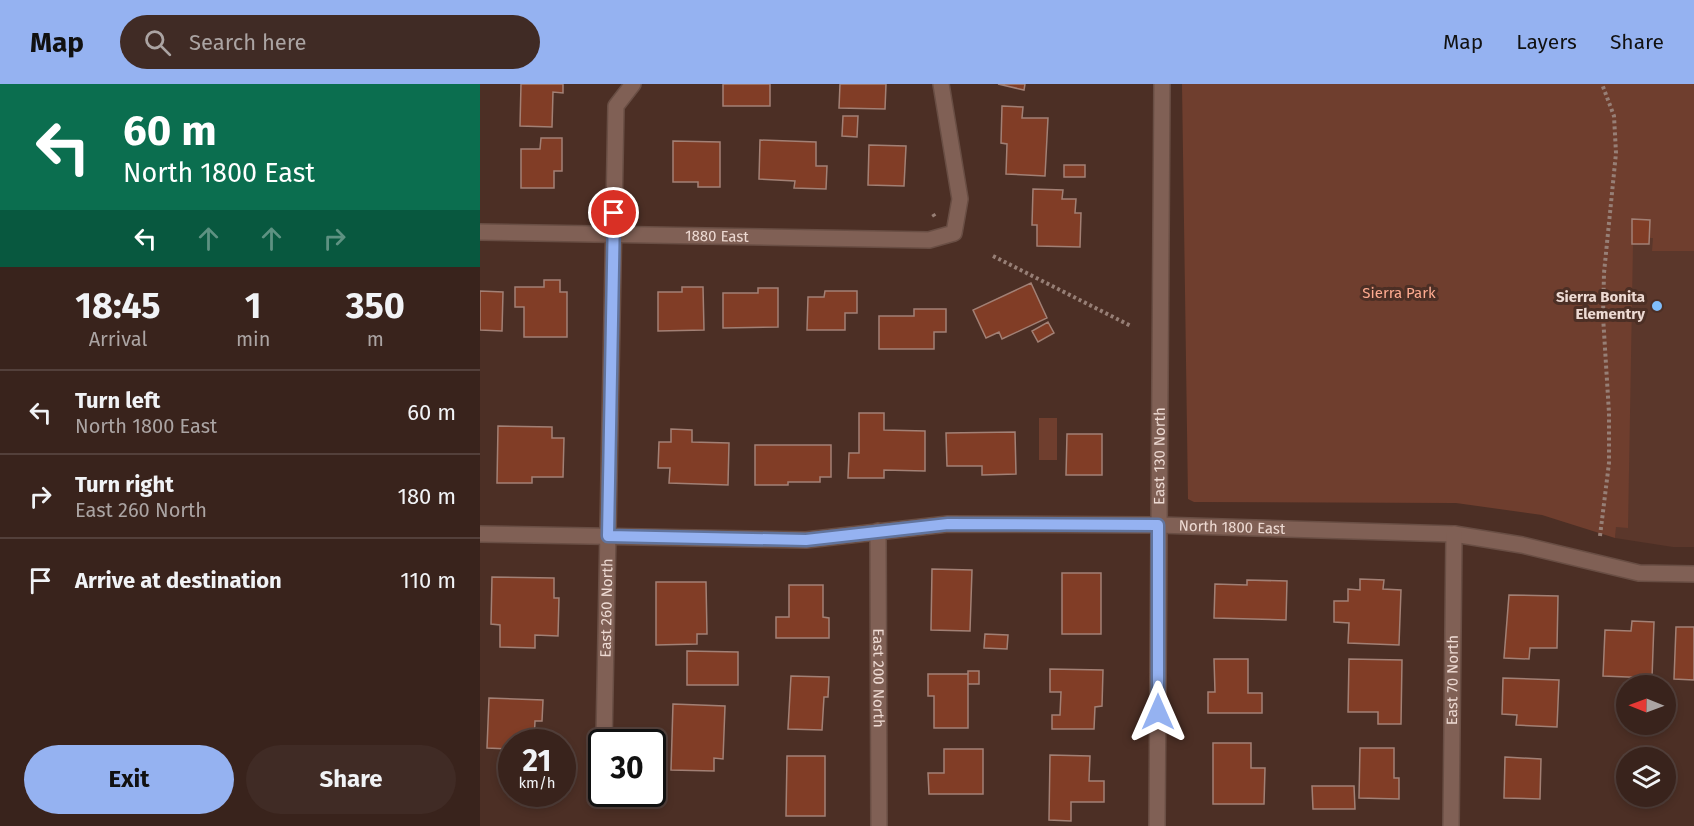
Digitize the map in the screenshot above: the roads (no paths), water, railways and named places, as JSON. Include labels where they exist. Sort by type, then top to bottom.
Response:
[{"type":"street","name":"East 260 North","points":[[604,729],[616,106],[633,84]]},
{"type":"street","name":"1880 East","points":[[480,232],[929,240],[954,233],[960,199],[941,84]]},
{"type":"street","name":"East 130 North","points":[[1157,826],[1162,84]]},
{"type":"street","name":"North 1800 East","points":[[480,534],[806,540],[948,524],[1158,525],[1454,534],[1522,544],[1639,573],[1694,574]]},
{"type":"street","name":"East 200 North","points":[[878,531],[879,826]]},
{"type":"street","name":"East 70 North","points":[[1451,826],[1454,534]]},
{"type":"place","name":"Sierra Bonita Elementry","points":[[1657,306]]},
{"type":"park label","name":"Sierra Park","points":[[1399,293]]}]
